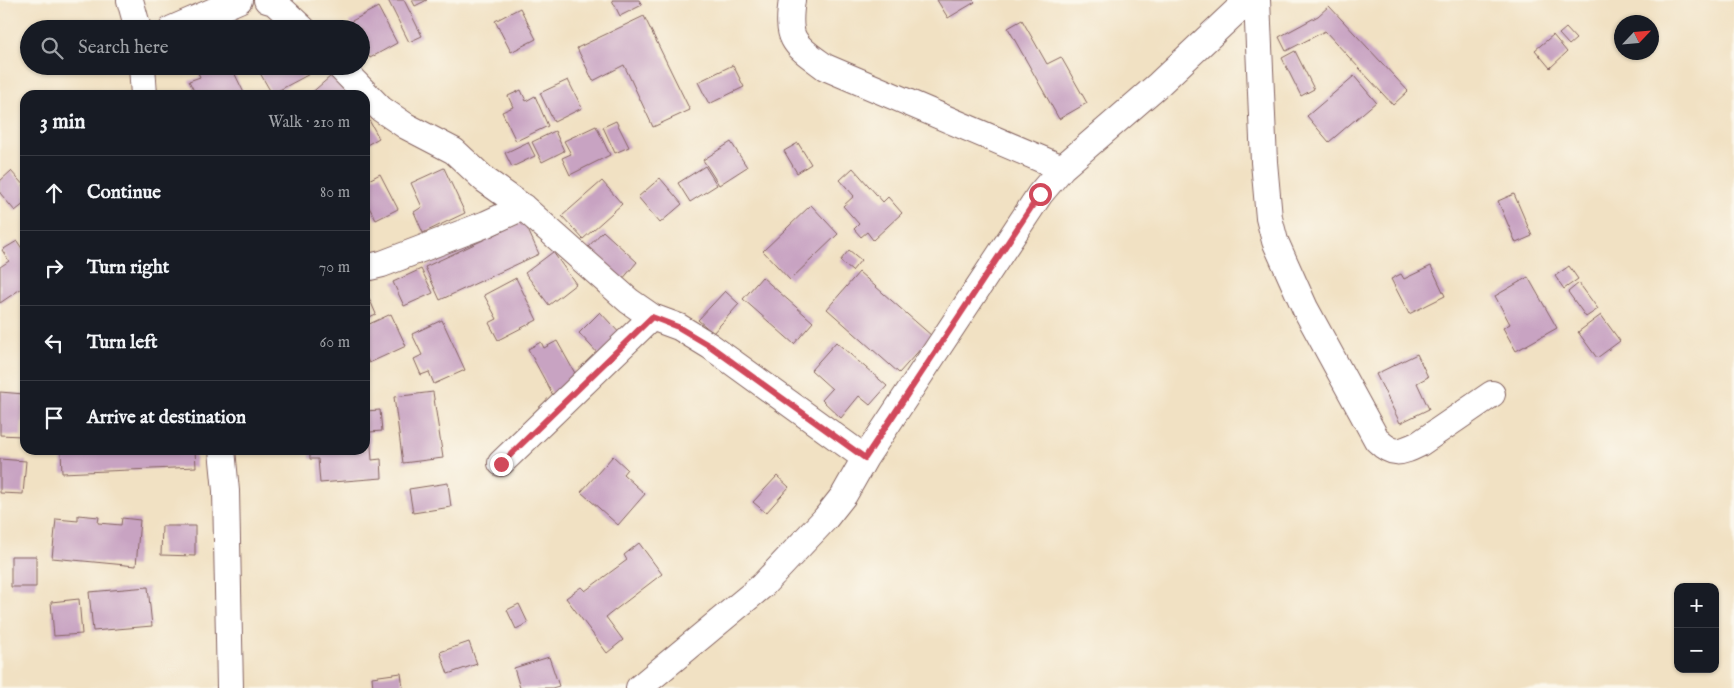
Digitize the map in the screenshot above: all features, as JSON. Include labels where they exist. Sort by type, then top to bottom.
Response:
[{"type":"street","points":[[130,0],[136,20]]},
{"type":"street","points":[[193,20],[240,0]]},
{"type":"street","points":[[267,0],[274,2],[293,20]]},
{"type":"street","points":[[792,0],[791,34],[800,48],[825,66],[1062,168]]},
{"type":"street","points":[[639,688],[762,586],[830,513],[844,495],[865,458],[1040,194],[1062,168],[1159,84],[1248,0]]},
{"type":"street","points":[[1257,0],[1264,162],[1269,218],[1275,241],[1305,308],[1377,440],[1385,448],[1392,451],[1408,450],[1492,394]]},
{"type":"street","points":[[143,75],[144,90]]},
{"type":"street","points":[[348,75],[362,90]]},
{"type":"street","points":[[370,98],[381,109],[406,126],[454,151],[485,180],[523,207],[629,301],[652,317],[678,327],[710,346],[865,458]]},
{"type":"street","points":[[370,267],[382,264],[477,227],[523,207]]},
{"type":"street","points":[[501,464],[652,317]]},
{"type":"street","points":[[222,455],[226,491],[230,688]]},
{"type":"building","points":[[388,0],[404,0],[422,36],[409,42]]},
{"type":"building","points":[[412,0],[427,0],[415,6]]},
{"type":"building","points":[[612,0],[639,0],[642,5],[620,16]]},
{"type":"building","points":[[937,0],[973,0],[975,2],[948,18]]},
{"type":"building","points":[[1329,6],[1408,91],[1393,105],[1325,31],[1286,51],[1279,37],[1318,16]]},
{"type":"building","points":[[378,7],[397,43],[370,58],[370,20],[354,20]]},
{"type":"building","points":[[520,8],[536,39],[511,52],[495,21]]},
{"type":"building","points":[[644,16],[690,110],[653,127],[624,65],[593,81],[577,48]]},
{"type":"building","points":[[1022,20],[1047,64],[1061,57],[1087,103],[1059,119],[1008,28]]},
{"type":"building","points":[[1566,28],[1576,39],[1569,45],[1559,34]]},
{"type":"building","points":[[1553,35],[1567,52],[1550,68],[1535,50]]},
{"type":"building","points":[[1295,51],[1314,89],[1301,96],[1282,58]]},
{"type":"building","points":[[733,65],[744,87],[709,104],[698,82]]},
{"type":"building","points":[[199,75],[235,75],[243,90],[194,90],[189,81],[200,77]]},
{"type":"building","points":[[261,75],[308,75],[280,90],[270,90]]},
{"type":"building","points":[[332,75],[341,75],[348,90],[315,90]]},
{"type":"building","points":[[1354,76],[1376,102],[1329,142],[1307,116]]},
{"type":"building","points":[[568,80],[582,108],[554,122],[540,93]]},
{"type":"building","points":[[521,90],[526,101],[535,96],[548,126],[516,141],[502,112],[513,107],[508,96]]},
{"type":"building","points":[[616,121],[629,147],[615,153],[603,127]]},
{"type":"building","points":[[370,122],[379,138],[370,143]]},
{"type":"building","points":[[596,126],[610,155],[570,175],[562,158],[571,154],[564,141]]},
{"type":"building","points":[[555,131],[564,151],[542,162],[532,142]]},
{"type":"building","points":[[528,142],[535,156],[512,167],[505,153]]},
{"type":"building","points":[[731,142],[747,167],[719,185],[703,160]]},
{"type":"building","points":[[798,143],[811,164],[797,173],[784,151]]},
{"type":"building","points":[[705,166],[717,185],[690,202],[678,183]]},
{"type":"building","points":[[444,168],[465,213],[423,233],[414,212],[422,207],[411,183]]},
{"type":"building","points":[[853,168],[883,202],[888,197],[902,213],[873,240],[867,232],[861,237],[854,229],[859,224],[843,206],[854,196],[840,180]]},
{"type":"building","points":[[11,171],[20,181],[20,207],[15,211],[0,193],[0,181]]},
{"type":"building","points":[[380,174],[398,209],[376,220],[370,209],[370,179]]},
{"type":"building","points":[[660,178],[682,204],[660,223],[638,197]]},
{"type":"building","points":[[602,181],[622,204],[583,239],[562,216]]},
{"type":"building","points":[[1514,194],[1532,236],[1516,243],[1498,201]]},
{"type":"building","points":[[811,205],[838,234],[790,280],[763,251]]},
{"type":"building","points":[[524,221],[539,254],[440,300],[425,267]]},
{"type":"building","points":[[603,231],[637,262],[622,280],[587,248]]},
{"type":"building","points":[[17,241],[20,246],[20,289],[0,303],[0,267],[9,261],[2,250]]},
{"type":"building","points":[[849,250],[861,260],[852,271],[840,261]]},
{"type":"building","points":[[553,252],[576,284],[549,305],[525,273]]},
{"type":"building","points":[[1431,266],[1445,296],[1409,314],[1391,279],[1401,274],[1404,279]]},
{"type":"building","points":[[1569,266],[1578,279],[1564,289],[1555,276]]},
{"type":"building","points":[[421,269],[433,293],[404,306],[393,282]]},
{"type":"building","points":[[859,272],[932,336],[899,373],[827,309]]},
{"type":"building","points":[[762,277],[813,322],[794,344],[743,299]]},
{"type":"building","points":[[1528,277],[1557,328],[1516,351],[1503,328],[1510,324],[1495,296]]},
{"type":"building","points":[[516,278],[537,320],[498,340],[489,323],[497,319],[484,295]]},
{"type":"building","points":[[1579,283],[1598,309],[1586,317],[1568,292]]},
{"type":"building","points":[[725,291],[739,304],[713,333],[698,320]]},
{"type":"building","points":[[370,300],[376,314],[370,317]]},
{"type":"building","points":[[600,312],[623,337],[601,357],[579,333]]},
{"type":"building","points":[[391,314],[406,346],[370,363],[370,324]]},
{"type":"building","points":[[1601,315],[1620,341],[1597,358],[1578,332]]},
{"type":"building","points":[[442,320],[465,370],[434,384],[429,372],[421,375],[414,359],[422,355],[412,334]]},
{"type":"building","points":[[557,341],[581,384],[555,399],[528,349],[541,342],[544,348]]},
{"type":"building","points":[[836,342],[887,386],[870,405],[859,396],[841,418],[822,400],[832,389],[811,370]]},
{"type":"building","points":[[1417,354],[1428,377],[1417,383],[1429,409],[1400,423],[1376,374]]},
{"type":"building","points":[[0,392],[20,394],[20,436],[0,435]]},
{"type":"building","points":[[433,392],[443,458],[403,463],[394,397]]},
{"type":"building","points":[[380,410],[382,431],[370,432],[370,411]]},
{"type":"building","points":[[370,432],[372,460],[381,459],[382,478],[320,483],[318,459],[310,459],[310,455],[370,455]]},
{"type":"building","points":[[61,455],[195,455],[196,467],[62,473]]},
{"type":"building","points":[[613,456],[627,469],[623,474],[645,494],[618,525],[581,492]]},
{"type":"building","points":[[0,459],[26,461],[23,494],[0,493]]},
{"type":"building","points":[[777,476],[789,487],[766,513],[753,502]]},
{"type":"building","points":[[448,483],[451,507],[413,513],[409,489]]},
{"type":"building","points":[[78,515],[99,517],[98,523],[121,525],[122,518],[140,520],[136,566],[52,558],[56,519],[78,521]]},
{"type":"building","points":[[162,526],[195,526],[195,556],[161,555]]},
{"type":"building","points":[[639,543],[662,574],[606,617],[623,640],[607,653],[566,598],[581,587],[585,591],[627,560],[624,555]]},
{"type":"building","points":[[11,556],[36,556],[36,587],[11,587]]},
{"type":"building","points":[[148,587],[152,626],[93,631],[89,592]]},
{"type":"building","points":[[79,599],[82,634],[54,636],[51,602]]},
{"type":"building","points":[[519,604],[528,623],[516,629],[507,610]]},
{"type":"building","points":[[469,642],[477,664],[448,674],[440,652]]},
{"type":"building","points":[[549,657],[559,686],[552,688],[520,688],[514,668]]},
{"type":"building","points":[[401,673],[403,688],[373,688],[372,677]]},
{"type":"route","points":[[501,464],[652,317],[678,327],[710,346],[865,458],[1040,194]]}]
